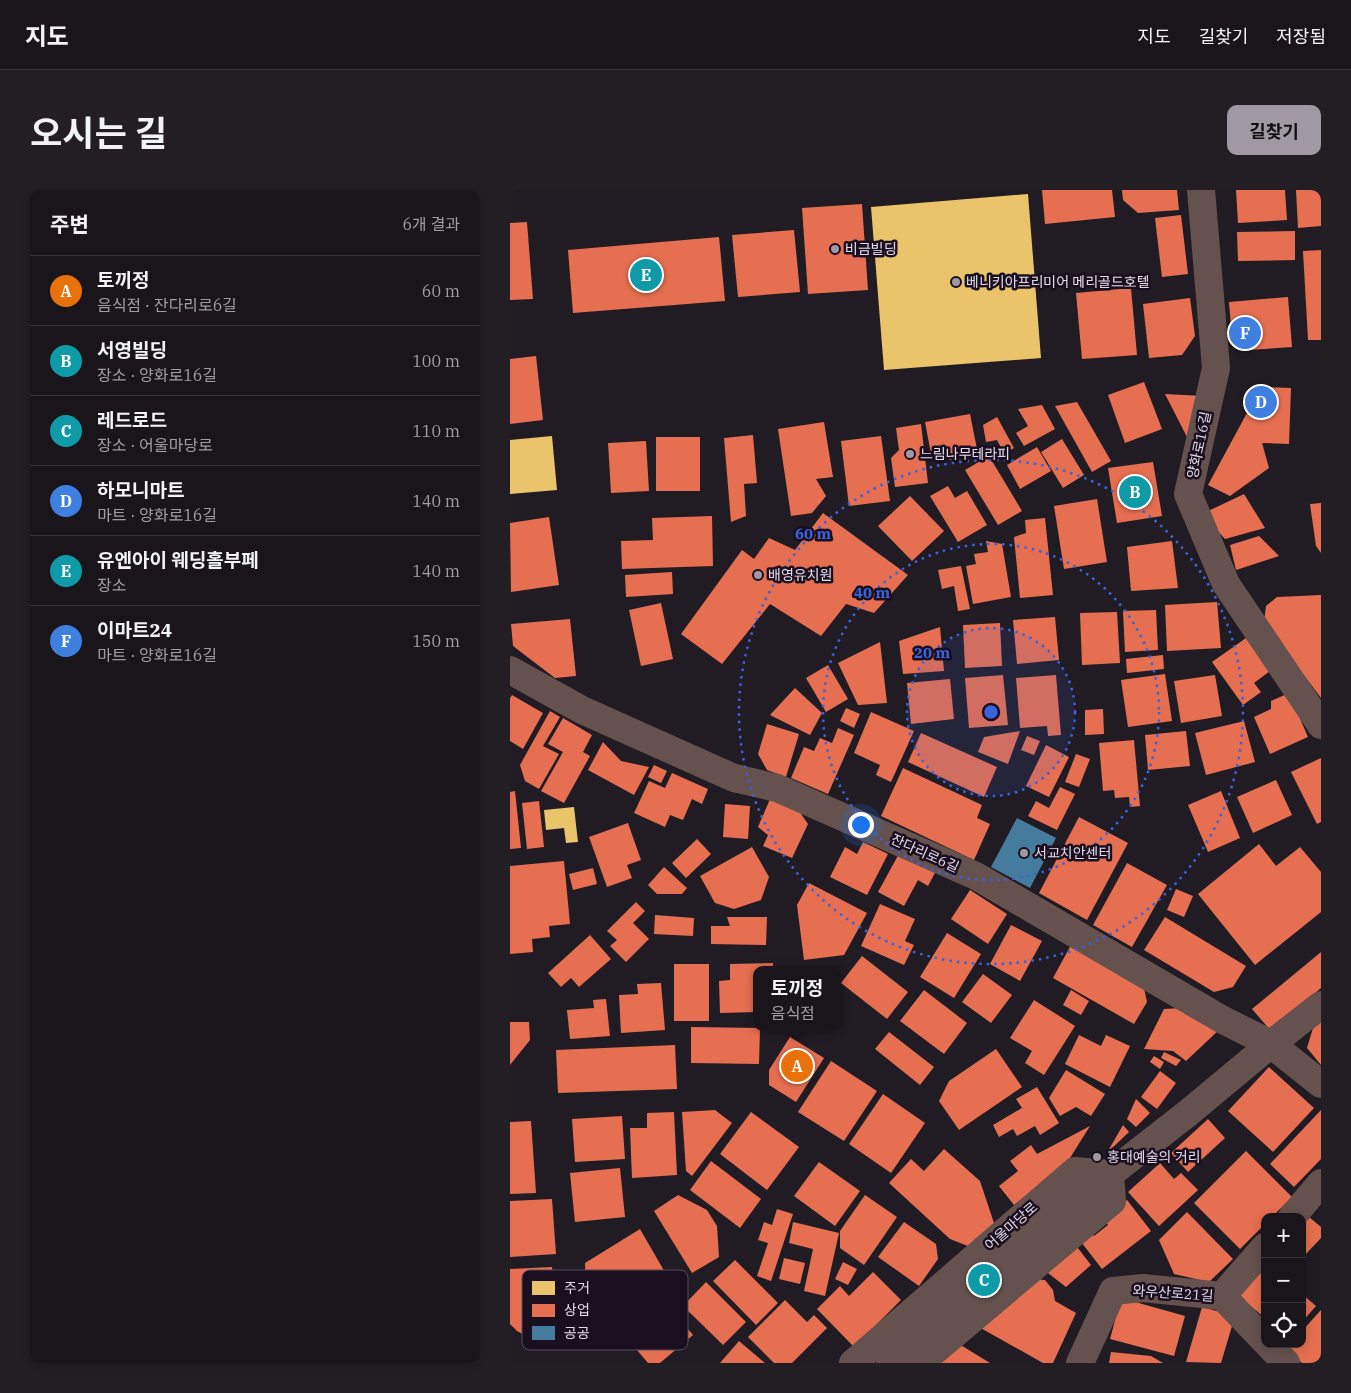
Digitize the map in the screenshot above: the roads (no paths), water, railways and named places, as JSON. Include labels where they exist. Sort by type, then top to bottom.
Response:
[{"type":"street","name":"양화로16길","points":[[1200,190],[1216,368],[1188,494],[1226,584],[1321,725]]},
{"type":"street","name":"잔다리로6길","points":[[510,670],[582,710],[734,778],[777,788],[976,876],[1223,1020],[1271,1044]]},
{"type":"street","points":[[890,1363],[1084,1189],[1110,1174],[1321,1005]]},
{"type":"street","points":[[1271,1044],[1321,1084]]},
{"type":"street","name":"어울마당로","points":[[853,1363],[1075,1171],[1110,1174]]},
{"type":"street","points":[[920,1363],[1112,1201],[1110,1174]]},
{"type":"street","points":[[1295,1213],[1321,1183]]},
{"type":"street","name":"와우산로21길","points":[[1222,1296],[1261,1252]]},
{"type":"street","name":"와우산로21길","points":[[1080,1363],[1113,1291],[1143,1288],[1222,1296],[1261,1337]]},
{"type":"street","points":[[1272,1348],[1286,1363]]},
{"type":"place","name":"비금빌딩","points":[[835,249]]},
{"type":"place","name":"유엔아이 웨딩홀부페","points":[[646,275]]},
{"type":"place","name":"베니키아프리미어 메리골드호텔","points":[[956,282]]},
{"type":"place","name":"이마트24","points":[[1245,333]]},
{"type":"place","name":"하모니마트","points":[[1261,402]]},
{"type":"place","name":"느림나무테라피","points":[[910,454]]},
{"type":"place","name":"서영빌딩","points":[[1135,492]]},
{"type":"place","name":"배영유치원","points":[[758,575]]},
{"type":"place","name":"서교치안센터","points":[[1024,853]]},
{"type":"place","name":"토끼정","points":[[797,1066]]},
{"type":"place","name":"홍대예술의 거리","points":[[1097,1157]]},
{"type":"place","name":"레드로드","points":[[984,1280]]}]
